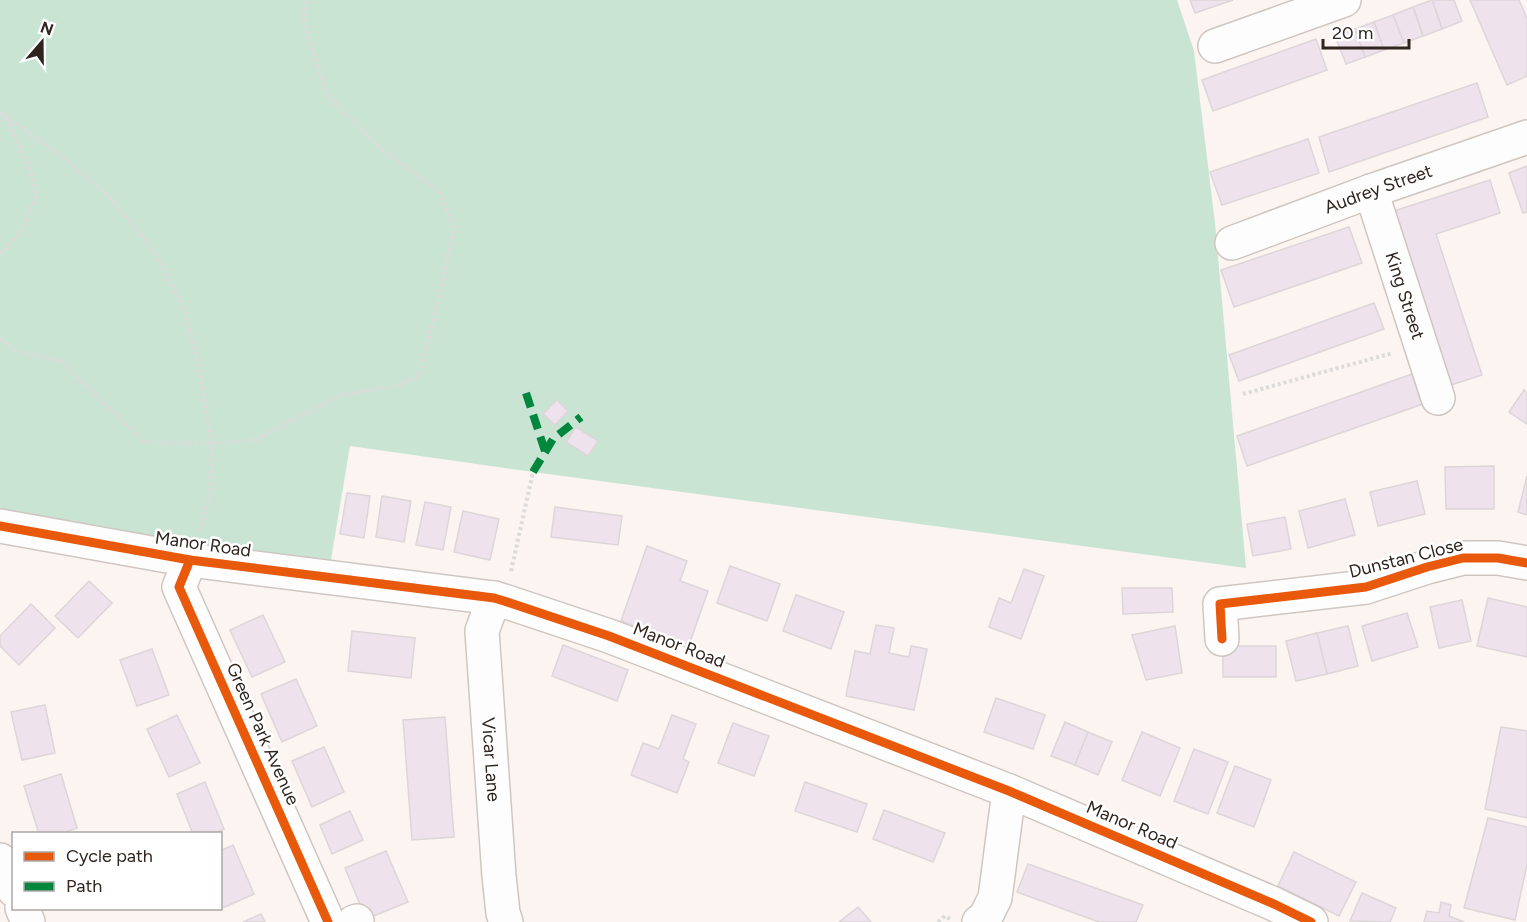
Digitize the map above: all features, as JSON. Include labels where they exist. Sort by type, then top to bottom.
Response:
[{"type":"street","points":[[1215,46],[1344,0]]},
{"type":"street","name":"Audrey Street","points":[[1232,243],[1371,191],[1527,137]]},
{"type":"street","name":"King Street","points":[[1371,191],[1438,398]]},
{"type":"street","name":"Manor Road","points":[[0,526],[190,560],[499,599],[609,636],[1009,791],[1311,922]]},
{"type":"street","name":"Dunstan Close","points":[[1222,639],[1220,604],[1366,587],[1463,558],[1498,558],[1527,563]]},
{"type":"street","name":"Green Park Avenue","points":[[190,560],[179,587],[347,922]]},
{"type":"street","name":"Vicar Lane","points":[[499,599],[482,631],[499,876],[506,922]]},
{"type":"street","points":[[979,922],[985,918],[995,898],[1009,791]]},
{"type":"street","points":[[0,860],[12,886]]},
{"type":"path","points":[[0,338],[15,351],[59,360],[144,442],[212,444],[255,440],[340,395],[397,386],[419,375],[454,228],[439,191],[380,149],[328,96],[304,25],[305,0]]},
{"type":"path","points":[[2,114],[60,155],[111,199],[156,253],[183,306],[198,362],[212,444],[210,496],[190,560]]},
{"type":"path","points":[[0,254],[19,233],[36,197],[30,168],[2,114]]},
{"type":"path","points":[[1243,394],[1421,346]]},
{"type":"path","points":[[499,599],[532,472]]},
{"type":"path","points":[[938,922],[945,916],[952,922]]},
{"type":"green space","points":[[0,0],[1177,0],[1194,51],[1215,223],[1246,568],[350,446],[328,578],[0,526]]},
{"type":"building","points":[[1190,0],[1233,0],[1195,13]]},
{"type":"building","points":[[1432,0],[1454,0],[1462,21],[1442,29]]},
{"type":"building","points":[[1432,0],[1442,29],[1423,36],[1413,7]]},
{"type":"building","points":[[1470,0],[1519,0],[1527,18],[1527,76],[1507,85]]},
{"type":"building","points":[[1413,7],[1423,36],[1404,43],[1393,15]]},
{"type":"building","points":[[1393,15],[1404,43],[1384,50],[1374,22]]},
{"type":"building","points":[[1374,22],[1384,50],[1365,57],[1355,29]]},
{"type":"building","points":[[1355,29],[1365,57],[1346,64],[1335,36]]},
{"type":"building","points":[[1316,39],[1327,70],[1213,111],[1202,80]]},
{"type":"building","points":[[1477,83],[1488,117],[1329,172],[1319,137]]},
{"type":"building","points":[[1308,139],[1319,173],[1222,205],[1210,172]]},
{"type":"building","points":[[1527,166],[1527,212],[1523,213],[1509,173]]},
{"type":"building","points":[[1490,180],[1500,213],[1436,234],[1482,375],[1451,385],[1394,211]]},
{"type":"building","points":[[1349,227],[1362,263],[1234,307],[1221,270]]},
{"type":"building","points":[[1374,303],[1384,329],[1239,381],[1229,355]]},
{"type":"building","points":[[1412,374],[1423,404],[1247,466],[1237,436]]},
{"type":"building","points":[[1524,390],[1527,393],[1527,424],[1509,412]]},
{"type":"building","points":[[557,400],[568,411],[555,425],[543,414]]},
{"type":"building","points":[[576,427],[598,441],[588,456],[566,442]]},
{"type":"building","points":[[1494,466],[1494,509],[1446,509],[1445,467]]},
{"type":"building","points":[[1527,476],[1527,515],[1518,512]]},
{"type":"building","points":[[1417,481],[1425,514],[1378,526],[1370,492]]},
{"type":"building","points":[[347,493],[370,496],[364,538],[340,534]]},
{"type":"building","points":[[382,496],[411,501],[404,542],[376,537]]},
{"type":"building","points":[[1345,499],[1355,535],[1308,548],[1299,511]]},
{"type":"building","points":[[425,502],[451,507],[443,550],[416,545]]},
{"type":"building","points":[[555,507],[622,516],[618,545],[551,537]]},
{"type":"building","points":[[463,511],[499,519],[490,560],[454,552]]},
{"type":"building","points":[[1285,517],[1291,549],[1253,556],[1247,524]]},
{"type":"building","points":[[647,546],[687,561],[680,581],[708,591],[689,645],[621,621]]},
{"type":"building","points":[[730,566],[780,584],[767,621],[717,603]]},
{"type":"building","points":[[1024,569],[1044,576],[1021,639],[989,627],[999,598],[1011,603]]},
{"type":"building","points":[[89,581],[112,603],[78,638],[55,616]]},
{"type":"building","points":[[1122,588],[1172,588],[1173,612],[1123,614]]},
{"type":"building","points":[[796,595],[844,612],[831,649],[783,631]]},
{"type":"building","points":[[1488,598],[1527,607],[1527,657],[1477,646]]},
{"type":"building","points":[[1462,600],[1471,641],[1439,648],[1430,607]]},
{"type":"building","points":[[31,604],[55,628],[19,665],[0,646],[0,636]]},
{"type":"building","points":[[1407,613],[1418,647],[1372,661],[1362,626]]},
{"type":"building","points":[[263,615],[285,662],[252,677],[230,630]]},
{"type":"building","points":[[876,625],[894,628],[889,653],[909,657],[911,646],[927,649],[914,710],[846,696],[855,651],[870,654]]},
{"type":"building","points":[[1175,626],[1182,673],[1146,680],[1132,635]]},
{"type":"building","points":[[1348,626],[1358,666],[1327,674],[1317,633]]},
{"type":"building","points":[[352,631],[415,638],[411,678],[348,671]]},
{"type":"building","points":[[1317,633],[1327,674],[1296,681],[1286,641]]},
{"type":"building","points":[[563,645],[628,670],[617,701],[552,676]]},
{"type":"building","points":[[1223,646],[1276,646],[1276,677],[1223,677]]},
{"type":"building","points":[[152,649],[169,695],[137,706],[120,660]]},
{"type":"building","points":[[296,679],[317,726],[282,742],[261,694]]},
{"type":"building","points":[[996,698],[1045,715],[1033,749],[984,732]]},
{"type":"building","points":[[45,705],[55,753],[22,760],[11,712]]},
{"type":"building","points":[[177,715],[200,763],[169,777],[147,729]]},
{"type":"building","points":[[672,715],[696,724],[683,759],[689,762],[677,793],[631,775],[643,743],[659,749]]},
{"type":"building","points":[[445,717],[454,837],[412,840],[403,720]]},
{"type":"building","points":[[1065,722],[1088,732],[1075,765],[1051,756]]},
{"type":"building","points":[[733,723],[769,736],[754,776],[718,763]]},
{"type":"building","points":[[1501,727],[1527,731],[1527,818],[1485,809]]},
{"type":"building","points":[[1088,732],[1112,742],[1098,775],[1075,765]]},
{"type":"building","points":[[1142,732],[1180,748],[1160,796],[1122,780]]},
{"type":"building","points":[[324,747],[344,792],[312,807],[292,761]]},
{"type":"building","points":[[1194,749],[1228,762],[1208,814],[1174,801]]},
{"type":"building","points":[[1235,766],[1271,780],[1254,827],[1217,813]]},
{"type":"building","points":[[61,774],[77,828],[66,832],[38,832],[24,786]]},
{"type":"building","points":[[205,782],[224,829],[217,832],[192,832],[177,794]]},
{"type":"building","points":[[805,782],[867,804],[857,832],[795,811]]},
{"type":"building","points":[[884,810],[945,833],[933,862],[873,839]]},
{"type":"building","points":[[350,811],[363,840],[332,854],[320,825]]},
{"type":"building","points":[[1488,818],[1527,827],[1527,865],[1515,920],[1464,908]]},
{"type":"building","points":[[233,845],[254,894],[222,908],[222,850]]},
{"type":"building","points":[[386,851],[408,902],[366,919],[345,868]]},
{"type":"building","points":[[1294,852],[1356,882],[1339,916],[1278,886]]},
{"type":"building","points":[[1028,864],[1143,905],[1136,922],[1099,922],[1017,892]]},
{"type":"building","points":[[1362,893],[1396,908],[1390,922],[1350,921]]},
{"type":"building","points":[[1441,902],[1451,905],[1449,916],[1464,922],[1424,922],[1427,911],[1439,913]]},
{"type":"building","points":[[858,907],[871,922],[839,922]]},
{"type":"building","points":[[261,914],[265,922],[243,922]]},
{"type":"marked path","points":[[526,393],[545,451]]},
{"type":"marked path","points":[[533,472],[553,439],[581,417]]},
{"type":"cycle path","points":[[0,526],[190,560],[504,601],[609,636],[1009,791],[1311,922]]},
{"type":"cycle path","points":[[1222,639],[1220,604],[1366,587],[1463,558],[1498,558],[1527,563]]},
{"type":"cycle path","points":[[190,560],[179,587],[328,922]]}]
